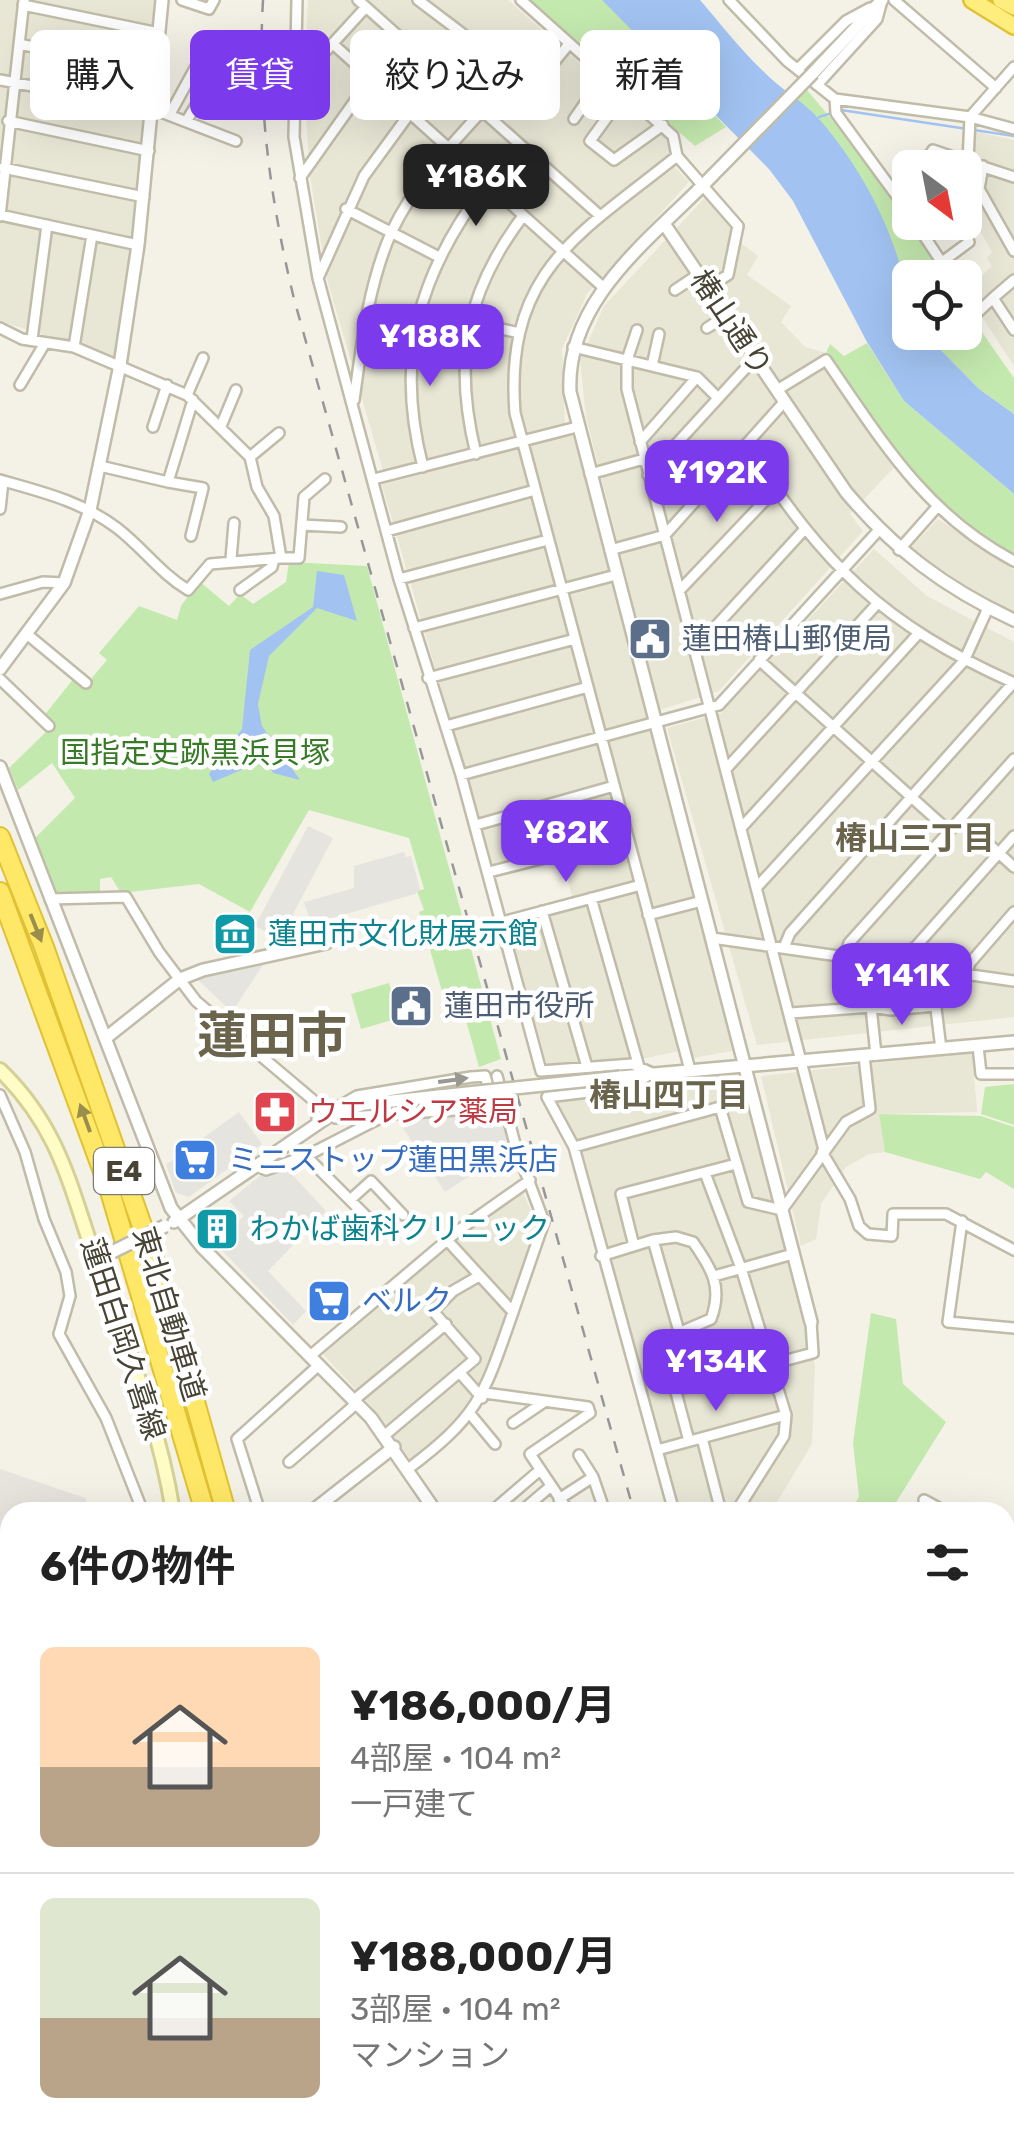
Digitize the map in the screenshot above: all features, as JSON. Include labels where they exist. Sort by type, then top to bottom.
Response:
[{"type":"highway","points":[[972,0],[1014,26]]},
{"type":"highway","points":[[1002,0],[1014,7]]},
{"type":"highway","name":"東北自動車道","points":[[0,838],[104,1114],[194,1396],[223,1502]]},
{"type":"highway","name":"東北自動車道","points":[[0,892],[109,1188],[201,1502]]},
{"type":"highway","points":[[194,1396],[234,1502]]},
{"type":"main road","name":"蓮田白岡久喜線","points":[[0,1070],[33,1104],[54,1138],[101,1257],[135,1359],[171,1502]]},
{"type":"street","points":[[160,30],[162,0]]},
{"type":"street","points":[[182,0],[209,9],[214,0]]},
{"type":"street","points":[[296,30],[297,0]]},
{"type":"street","points":[[418,0],[459,30]]},
{"type":"street","points":[[521,0],[580,55]]},
{"type":"street","points":[[729,0],[835,99],[970,117],[1014,129]]},
{"type":"street","points":[[798,68],[846,21],[886,0]]},
{"type":"street","points":[[675,1390],[813,1353],[811,1322],[577,427],[570,377],[573,348],[585,314],[604,288],[713,175],[815,79],[886,0]]},
{"type":"street","points":[[886,0],[996,88]]},
{"type":"street","points":[[138,245],[0,216],[8,121],[6,81],[19,44],[24,2],[147,30]]},
{"type":"street","points":[[330,47],[362,4],[392,30]]},
{"type":"street","points":[[19,44],[30,46]]},
{"type":"street","points":[[333,44],[350,59]]},
{"type":"street","points":[[560,55],[569,44]]},
{"type":"street","points":[[187,120],[224,60],[206,48],[170,114],[236,140]]},
{"type":"street","points":[[969,150],[970,117],[1014,67]]},
{"type":"street","points":[[835,99],[836,112],[892,187]]},
{"type":"street","points":[[300,178],[350,108]]},
{"type":"street","points":[[574,119],[580,110]]},
{"type":"street","points":[[0,669],[64,583],[90,510],[120,365],[153,120]]},
{"type":"street","points":[[296,120],[300,178],[318,278],[399,579],[489,872],[541,1071],[639,1067],[654,1074]]},
{"type":"street","points":[[318,278],[346,209],[386,141],[404,120]]},
{"type":"street","points":[[418,120],[604,288]]},
{"type":"street","points":[[354,402],[370,298],[392,232],[449,149],[474,120]]},
{"type":"street","points":[[494,120],[598,214]]},
{"type":"street","points":[[605,120],[590,141],[614,160],[662,125]]},
{"type":"street","points":[[656,120],[674,136],[678,156],[738,226],[728,275],[708,287]]},
{"type":"street","points":[[8,121],[149,150]]},
{"type":"street","points":[[678,156],[598,214],[562,251],[535,287],[519,333],[514,389],[522,442],[690,1070]]},
{"type":"street","points":[[1014,177],[984,166],[979,189],[1014,250]]},
{"type":"street","points":[[4,168],[144,197]]},
{"type":"street","points":[[422,467],[411,407],[410,354],[419,310],[437,256],[487,183]]},
{"type":"street","points":[[346,209],[437,256]]},
{"type":"street","points":[[476,454],[461,370],[470,322],[489,266],[523,216]]},
{"type":"street","points":[[32,339],[46,225]]},
{"type":"street","name":"椿山通り","points":[[665,225],[846,492],[878,531],[898,550],[988,608],[1014,620]]},
{"type":"street","points":[[74,347],[92,234]]},
{"type":"street","points":[[945,260],[969,242]]},
{"type":"street","points":[[675,290],[699,274]]},
{"type":"street","points":[[982,309],[1014,280]]},
{"type":"street","points":[[994,298],[1014,330]]},
{"type":"street","points":[[419,310],[519,333]]},
{"type":"street","points":[[706,328],[727,315]]},
{"type":"street","points":[[0,328],[45,344],[74,347],[167,384],[190,398],[250,456],[257,487],[274,516],[278,558],[272,567],[240,590]]},
{"type":"street","points":[[638,330],[628,360],[626,389],[791,1013],[823,1151],[850,1198],[859,1226],[868,1234],[892,1236],[893,1214],[946,1214],[1014,1250]]},
{"type":"street","points":[[652,366],[659,334]]},
{"type":"street","points":[[20,385],[45,344]]},
{"type":"street","points":[[573,348],[697,377],[718,398]]},
{"type":"street","points":[[361,353],[410,354]]},
{"type":"street","points":[[168,482],[203,358]]},
{"type":"street","points":[[648,475],[755,358]]},
{"type":"street","points":[[610,550],[665,535],[746,445],[781,396],[826,360],[893,456],[937,508],[981,544],[1014,561]]},
{"type":"street","points":[[640,442],[697,377]]},
{"type":"street","points":[[153,427],[167,384]]},
{"type":"street","points":[[221,426],[236,390]]},
{"type":"street","points":[[374,479],[577,427]]},
{"type":"street","points":[[250,456],[279,433]]},
{"type":"street","points":[[746,445],[803,531],[876,606],[964,661],[1014,683],[790,933],[785,945]]},
{"type":"street","points":[[590,474],[644,458]]},
{"type":"street","points":[[100,466],[203,488],[191,536]]},
{"type":"street","points":[[0,508],[2,481],[54,494],[90,510],[135,543],[166,576],[188,590],[204,568],[231,559],[298,558],[304,497],[325,479]]},
{"type":"street","points":[[386,530],[535,490]]},
{"type":"street","points":[[680,590],[775,490]]},
{"type":"street","points":[[898,550],[937,508]]},
{"type":"street","points":[[231,559],[234,523]]},
{"type":"street","points":[[302,525],[341,526]]},
{"type":"street","points":[[695,649],[803,531]]},
{"type":"street","points":[[461,775],[710,708],[878,531]]},
{"type":"street","points":[[399,579],[548,540]]},
{"type":"street","points":[[414,628],[616,575]]},
{"type":"street","points":[[0,594],[44,582],[64,583]]},
{"type":"street","points":[[726,769],[876,606]]},
{"type":"street","points":[[757,887],[964,661],[988,608]]},
{"type":"street","points":[[742,827],[918,634]]},
{"type":"street","points":[[28,635],[86,683]]},
{"type":"street","points":[[428,678],[574,638]]},
{"type":"street","points":[[758,660],[950,832]]},
{"type":"street","points":[[0,679],[49,726]]},
{"type":"street","points":[[446,726],[588,687]]},
{"type":"street","points":[[845,954],[849,944],[1014,759]]},
{"type":"street","points":[[0,768],[107,1036],[165,1195],[178,1219],[355,1401],[394,1447],[429,1502]]},
{"type":"street","points":[[476,826],[614,786]]},
{"type":"street","points":[[961,819],[1014,866]]},
{"type":"street","points":[[906,964],[910,952],[1014,836]]},
{"type":"street","points":[[489,872],[628,837]]},
{"type":"street","points":[[502,922],[640,886]]},
{"type":"street","points":[[50,898],[126,897],[180,980],[210,1016],[323,1116],[485,1108],[492,1103],[485,1076],[356,1096],[323,1116],[178,1219],[101,1257]]},
{"type":"street","points":[[591,898],[639,1067]]},
{"type":"street","points":[[648,914],[702,901]]},
{"type":"street","points":[[542,911],[587,1067]]},
{"type":"street","points":[[966,974],[970,963],[1014,912]]},
{"type":"street","points":[[712,938],[772,943],[1014,981]]},
{"type":"street","points":[[107,1036],[180,980],[204,970],[326,943]]},
{"type":"street","points":[[931,968],[940,1049]]},
{"type":"street","points":[[791,1013],[935,1006]]},
{"type":"street","points":[[782,1210],[846,1122],[870,1109],[870,1007]]},
{"type":"street","points":[[323,1116],[364,1104],[1014,1042]]},
{"type":"street","points":[[978,1046],[980,1074],[1014,1074]]},
{"type":"street","points":[[654,1074],[622,1088],[547,1096],[574,1147],[671,1502]]},
{"type":"street","points":[[408,1470],[471,1414],[484,1396],[544,1222],[497,1076]]},
{"type":"street","points":[[0,1095],[26,1152],[44,1219],[66,1272],[70,1296],[59,1334],[106,1418],[140,1502]]},
{"type":"street","points":[[574,1147],[720,1107],[748,1202],[782,1210]]},
{"type":"street","points":[[255,1164],[266,1170],[306,1156],[395,1111]]},
{"type":"street","points":[[306,1156],[369,1219]]},
{"type":"street","points":[[634,1246],[621,1194],[736,1164]]},
{"type":"street","points":[[705,1172],[741,1268],[786,1415],[784,1436],[742,1502]]},
{"type":"street","points":[[257,1502],[237,1439],[447,1240],[530,1180]]},
{"type":"street","points":[[350,1200],[371,1182],[403,1215]]},
{"type":"street","points":[[962,1221],[948,1322],[1014,1328]]},
{"type":"street","points":[[601,1256],[676,1237],[692,1242],[714,1276],[719,1298],[710,1319],[680,1336],[662,1340],[689,1441]]},
{"type":"street","points":[[447,1240],[513,1312]]},
{"type":"street","points":[[653,1240],[680,1336]]},
{"type":"street","points":[[714,1276],[793,1254]]},
{"type":"street","points":[[384,1434],[475,1359],[434,1311],[453,1291],[479,1276]]},
{"type":"street","points":[[289,1462],[446,1324]]},
{"type":"street","points":[[460,1373],[484,1396],[588,1407],[590,1413],[530,1454],[563,1502]]},
{"type":"street","points":[[514,1424],[545,1401]]},
{"type":"street","points":[[471,1414],[495,1444]]},
{"type":"street","points":[[656,1450],[786,1415]]},
{"type":"street","points":[[702,1438],[719,1502]]},
{"type":"street","points":[[324,1502],[394,1447]]},
{"type":"street","points":[[580,1455],[601,1502]]},
{"type":"street","points":[[503,1502],[540,1470]]},
{"type":"street","points":[[560,1498],[593,1478]]},
{"type":"street","points":[[532,1502],[551,1486]]},
{"type":"street","points":[[924,1500],[928,1502]]},
{"type":"shaded area","points":[[0,0],[156,0],[153,30],[30,30],[30,120],[144,120],[115,358],[0,321]]},
{"type":"shaded area","points":[[308,0],[508,0],[542,30],[350,30],[350,120],[560,120],[560,46],[580,63],[580,120],[645,120],[673,145],[666,158],[689,182],[587,294],[562,349],[565,428],[383,471],[327,279],[310,176],[306,120],[330,120],[330,30],[307,30]]},
{"type":"shaded area","points":[[963,129],[1014,140],[1014,366],[982,317],[982,275],[992,266],[987,258],[992,252],[982,234],[982,150],[964,150]]},
{"type":"shaded area","points":[[712,190],[741,224],[738,241],[758,256],[747,275],[791,306],[781,322],[805,347],[826,353],[900,461],[850,514],[863,531],[719,691],[660,710],[586,417],[580,360],[604,306]]},
{"type":"shaded area","points":[[573,434],[737,1050],[694,1058],[690,1049],[627,1062],[548,1068],[508,923],[575,906],[561,857],[495,874],[382,485]]},
{"type":"shaded area","points":[[938,519],[1014,569],[1014,612],[983,597],[910,549]]},
{"type":"shaded area","points":[[874,549],[927,596],[1014,642],[1014,1017],[757,1045],[667,728],[721,713]]},
{"type":"shaded area","points":[[308,826],[333,838],[280,939],[255,926]]},
{"type":"shaded area","points":[[404,852],[406,857],[411,856],[420,889],[415,894],[311,924],[304,902],[354,888],[354,866]]},
{"type":"shaded area","points":[[263,965],[232,1012],[198,980],[210,976]]},
{"type":"shaded area","points":[[972,1052],[977,1112],[879,1114],[885,1152],[869,1154],[846,1167],[821,1204],[816,1239],[801,1246],[761,1076]]},
{"type":"shaded area","points":[[746,1078],[815,1364],[812,1444],[777,1502],[677,1502],[583,1153],[558,1102]]},
{"type":"shaded area","points":[[497,1105],[512,1149],[445,1192],[395,1116]]},
{"type":"shaded area","points":[[239,1112],[262,1144],[189,1197],[176,1193],[166,1164],[178,1157],[189,1173],[210,1159],[199,1141]]},
{"type":"shaded area","points":[[286,1168],[326,1211],[268,1271],[306,1311],[293,1325],[215,1243],[244,1216],[229,1201],[261,1175]]},
{"type":"shaded area","points":[[523,1193],[537,1224],[482,1387],[463,1418],[412,1462],[370,1405],[321,1352],[461,1235]]},
{"type":"shaded area","points":[[0,1469],[85,1498],[87,1502],[0,1502]]},
{"type":"green space","points":[[527,0],[604,0],[633,30],[580,30],[580,46]]},
{"type":"green space","points":[[807,90],[870,165],[892,198],[892,240],[920,240],[934,260],[896,260],[852,165],[837,142],[797,100]]},
{"type":"green space","points":[[665,120],[719,120],[726,127],[695,146]]},
{"type":"green space","points":[[982,332],[1014,378],[1014,414],[979,389],[941,350],[982,350]]},
{"type":"green space","points":[[867,343],[904,401],[1014,494],[1014,556],[982,536],[929,491],[887,441],[826,353],[830,344],[844,356]]},
{"type":"green space","name":"国指定史跡黒浜貝塚","points":[[289,562],[367,566],[501,1059],[479,1067],[457,988],[442,991],[419,912],[424,910],[417,891],[424,889],[409,838],[309,810],[250,912],[199,884],[121,893],[111,877],[100,879],[100,893],[57,895],[34,839],[75,798],[52,763],[18,790],[9,768],[49,729],[43,717],[74,678],[85,686],[107,660],[99,653],[139,606],[177,620],[181,606],[199,581],[229,606],[240,594],[253,604],[286,582]]},
{"type":"green space","points":[[389,983],[399,1018],[361,1029],[351,994]]},
{"type":"green space","points":[[1014,1084],[1014,1125],[981,1114],[985,1087]]},
{"type":"green space","points":[[879,1114],[981,1116],[1014,1127],[1014,1189],[986,1172],[980,1179],[885,1152]]},
{"type":"green space","points":[[871,1313],[896,1319],[903,1384],[946,1422],[896,1502],[856,1502],[859,1497],[853,1443]]},
{"type":"water","points":[[602,0],[700,0],[768,76],[819,119],[869,191],[898,260],[892,260],[892,350],[941,350],[979,389],[1014,414],[1014,494],[904,401],[867,342],[793,201],[769,169],[720,119],[720,30],[632,30]]},
{"type":"water","points":[[317,571],[344,575],[357,621],[317,608],[269,656],[258,704],[262,726],[300,780],[273,773],[267,759],[213,782],[209,774],[242,729],[250,650],[313,607]]},
{"type":"waterway","points":[[819,117],[841,110],[1014,136]]},
{"type":"railway","points":[[263,0],[262,76],[267,151],[294,299],[631,1502]]},
{"type":"place","name":"蓮田椿山郵便局","points":[[650,639]]},
{"type":"place","name":"蓮田市文化財展示館","points":[[235,934]]},
{"type":"place","name":"蓮田市役所","points":[[411,1006]]},
{"type":"place","name":"ウエルシア薬局","points":[[275,1112]]},
{"type":"place","name":"ミニストップ蓮田黒浜店","points":[[195,1160]]},
{"type":"place","name":"わかば歯科クリニック","points":[[217,1229]]},
{"type":"place","name":"ベルク","points":[[329,1301]]},
{"type":"district","name":"椿山三丁目","points":[[915,838]]},
{"type":"district","name":"蓮田市","points":[[272,1036]]},
{"type":"district","name":"椿山四丁目","points":[[669,1095]]}]
